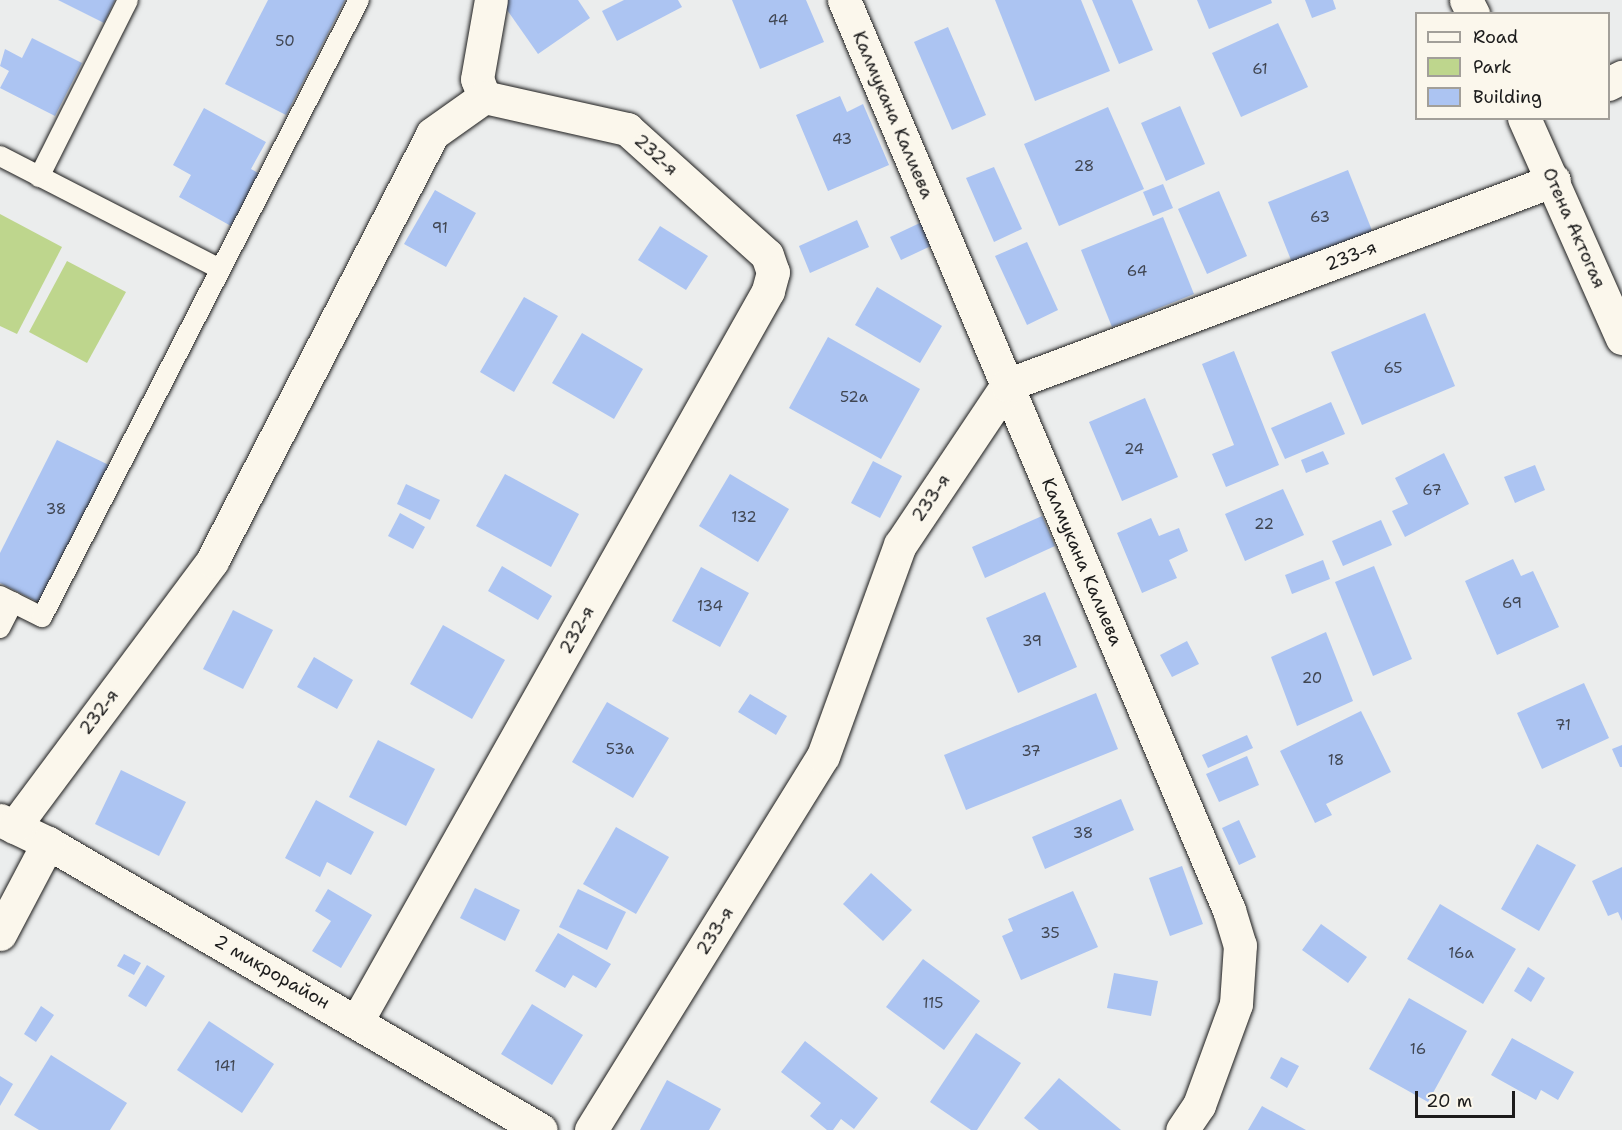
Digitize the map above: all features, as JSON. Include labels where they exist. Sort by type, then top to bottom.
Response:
[{"type":"street","points":[[484,97],[477,79],[491,0]]},
{"type":"street","name":"Калмукана Калиева","points":[[844,0],[1229,910],[1240,945],[1236,1004],[1198,1105],[1182,1130]]},
{"type":"street","name":"232-я","points":[[7,823],[212,561],[432,134],[484,97],[627,129],[766,255],[773,272],[768,291],[357,1021]]},
{"type":"street","name":"Отена Актогая","points":[[1531,121],[1554,180],[1620,325]]},
{"type":"street","name":"233-я","points":[[591,1130],[823,756],[900,545],[1007,385],[1554,180]]},
{"type":"street","name":"2 микрорайон","points":[[7,823],[48,843],[541,1130]]},
{"type":"street","points":[[0,934],[48,843]]},
{"type":"lane","points":[[39,177],[128,0]]},
{"type":"lane","points":[[0,628],[6,599],[42,617],[359,0]]},
{"type":"lane","points":[[0,156],[219,270]]},
{"type":"green space","points":[[0,214],[62,247],[17,334],[0,326]]},
{"type":"green space","points":[[67,261],[126,292],[87,363],[29,332]]},
{"type":"building","points":[[58,0],[115,0],[104,23]]},
{"type":"building","points":[[268,0],[345,0],[286,115],[225,84]]},
{"type":"building","points":[[500,0],[578,0],[590,18],[538,54]]},
{"type":"building","points":[[624,0],[678,0],[682,7],[617,41],[602,11]]},
{"type":"building","points":[[732,0],[806,0],[824,42],[760,69]]},
{"type":"building","points":[[995,0],[1081,0],[1110,71],[1035,101]]},
{"type":"building","points":[[1092,0],[1132,0],[1153,50],[1119,64]]},
{"type":"building","points":[[1197,0],[1271,0],[1272,3],[1209,29]]},
{"type":"building","points":[[1305,0],[1333,0],[1336,9],[1312,18]]},
{"type":"building","points":[[1278,23],[1308,87],[1241,117],[1212,53]]},
{"type":"building","points":[[948,27],[986,115],[952,130],[914,42]]},
{"type":"building","points":[[32,38],[82,63],[55,116],[0,88],[9,71],[0,66],[5,49],[22,58]]},
{"type":"building","points":[[840,96],[847,112],[863,104],[889,165],[828,191],[796,115]]},
{"type":"building","points":[[1180,106],[1205,164],[1166,181],[1141,123]]},
{"type":"building","points":[[1108,107],[1144,189],[1059,226],[1024,144]]},
{"type":"building","points":[[204,108],[266,142],[251,169],[260,174],[231,226],[179,197],[191,175],[173,165]]},
{"type":"building","points":[[994,167],[1022,229],[994,242],[966,178]]},
{"type":"building","points":[[1348,170],[1373,233],[1293,265],[1268,202]]},
{"type":"building","points":[[1163,184],[1173,208],[1153,216],[1143,192]]},
{"type":"building","points":[[435,190],[476,213],[446,267],[404,244]]},
{"type":"building","points":[[1219,191],[1247,256],[1207,274],[1178,209]]},
{"type":"building","points":[[1163,217],[1194,294],[1112,327],[1081,250]]},
{"type":"building","points":[[857,220],[869,247],[810,273],[799,246]]},
{"type":"building","points":[[922,222],[933,245],[901,260],[890,237]]},
{"type":"building","points":[[660,226],[708,256],[686,290],[638,260]]},
{"type":"building","points":[[1027,242],[1058,310],[1027,325],[995,256]]},
{"type":"building","points":[[877,287],[942,326],[920,363],[855,325]]},
{"type":"building","points":[[524,297],[558,316],[514,392],[480,372]]},
{"type":"building","points":[[1425,313],[1455,386],[1362,425],[1331,352]]},
{"type":"building","points":[[582,333],[643,369],[614,419],[552,383]]},
{"type":"building","points":[[828,337],[920,389],[881,459],[789,408]]},
{"type":"building","points":[[1234,351],[1279,465],[1226,487],[1212,454],[1234,445],[1202,364]]},
{"type":"building","points":[[1145,398],[1178,477],[1122,501],[1089,422]]},
{"type":"building","points":[[1331,402],[1345,434],[1285,459],[1271,428]]},
{"type":"building","points":[[57,440],[113,467],[44,605],[0,583],[0,553]]},
{"type":"building","points":[[1323,451],[1329,464],[1306,473],[1301,460]]},
{"type":"building","points":[[1444,453],[1469,504],[1405,537],[1392,511],[1408,504],[1395,478]]},
{"type":"building","points":[[873,461],[902,476],[880,518],[851,503]]},
{"type":"building","points":[[1535,465],[1545,490],[1515,503],[1504,477]]},
{"type":"building","points":[[505,474],[579,514],[551,567],[476,526]]},
{"type":"building","points":[[730,474],[789,509],[758,562],[699,526]]},
{"type":"building","points":[[406,484],[440,500],[430,520],[397,504]]},
{"type":"building","points":[[1283,489],[1304,535],[1245,561],[1225,514]]},
{"type":"building","points":[[400,513],[425,527],[413,549],[388,536]]},
{"type":"building","points":[[1042,516],[1055,546],[985,578],[972,547]]},
{"type":"building","points":[[1151,518],[1159,536],[1179,528],[1188,551],[1169,560],[1177,578],[1142,593],[1117,533]]},
{"type":"building","points":[[1381,520],[1392,545],[1343,566],[1332,541]]},
{"type":"building","points":[[1513,559],[1521,576],[1533,571],[1559,627],[1497,655],[1465,581]]},
{"type":"building","points":[[1323,560],[1330,579],[1292,594],[1285,575]]},
{"type":"building","points":[[502,566],[552,596],[538,620],[488,591]]},
{"type":"building","points":[[1374,566],[1412,659],[1373,676],[1335,582]]},
{"type":"building","points":[[701,567],[749,593],[720,647],[672,621]]},
{"type":"building","points":[[1045,592],[1077,667],[1018,693],[986,618]]},
{"type":"building","points":[[233,610],[273,630],[243,689],[203,669]]},
{"type":"building","points":[[443,625],[505,660],[472,719],[410,684]]},
{"type":"building","points":[[1326,632],[1353,701],[1297,726],[1271,657]]},
{"type":"building","points":[[1187,641],[1199,664],[1172,677],[1160,655]]},
{"type":"building","points":[[314,657],[353,680],[337,709],[297,687]]},
{"type":"building","points":[[1584,683],[1609,738],[1542,769],[1517,713]]},
{"type":"building","points":[[1096,693],[1118,749],[966,810],[944,755]]},
{"type":"building","points":[[750,694],[787,716],[776,735],[738,712]]},
{"type":"building","points":[[607,702],[669,738],[633,798],[572,762]]},
{"type":"building","points":[[1361,711],[1391,772],[1326,804],[1332,815],[1315,823],[1280,751]]},
{"type":"building","points":[[1247,735],[1253,748],[1208,768],[1202,755]]},
{"type":"building","points":[[378,740],[435,769],[406,826],[349,797]]},
{"type":"building","points":[[1622,745],[1622,767],[1620,767],[1612,749]]},
{"type":"building","points":[[1247,756],[1259,785],[1219,802],[1206,774]]},
{"type":"building","points":[[121,770],[186,802],[159,856],[95,824]]},
{"type":"building","points":[[1121,799],[1134,830],[1045,869],[1032,837]]},
{"type":"building","points":[[316,800],[374,832],[351,875],[327,862],[320,877],[285,858]]},
{"type":"building","points":[[1239,820],[1256,857],[1239,865],[1222,828]]},
{"type":"building","points":[[616,827],[669,857],[636,914],[583,884]]},
{"type":"building","points":[[1537,844],[1576,865],[1539,931],[1501,909]]},
{"type":"building","points":[[1182,866],[1203,924],[1170,936],[1149,878]]},
{"type":"building","points":[[1622,867],[1622,921],[1618,912],[1608,916],[1592,881]]},
{"type":"building","points":[[871,873],[912,910],[883,941],[843,904]]},
{"type":"building","points":[[475,888],[520,910],[505,941],[460,918]]},
{"type":"building","points":[[328,889],[372,915],[341,968],[312,951],[331,921],[315,911]]},
{"type":"building","points":[[578,889],[626,912],[607,950],[559,927]]},
{"type":"building","points":[[1073,891],[1098,947],[1021,980],[1002,936],[1013,931],[1008,919]]},
{"type":"building","points":[[1440,904],[1516,949],[1483,1004],[1407,959]]},
{"type":"building","points":[[1321,924],[1367,957],[1348,983],[1302,950]]},
{"type":"building","points":[[558,933],[611,964],[596,988],[573,975],[565,988],[535,971]]},
{"type":"building","points":[[124,954],[141,963],[134,975],[117,966]]},
{"type":"building","points":[[923,959],[980,1001],[944,1050],[886,1007]]},
{"type":"building","points":[[147,965],[165,976],[146,1007],[128,996]]},
{"type":"building","points":[[1528,967],[1545,978],[1531,1002],[1514,991]]},
{"type":"building","points":[[1114,973],[1158,981],[1151,1016],[1107,1008]]},
{"type":"building","points":[[1409,998],[1467,1031],[1428,1102],[1369,1069]]},
{"type":"building","points":[[532,1004],[583,1035],[552,1085],[501,1054]]},
{"type":"building","points":[[41,1006],[54,1015],[36,1042],[24,1034]]},
{"type":"building","points":[[209,1021],[274,1064],[242,1113],[177,1070]]},
{"type":"building","points":[[976,1033],[1021,1063],[977,1130],[971,1130],[930,1102]]},
{"type":"building","points":[[1512,1038],[1574,1072],[1558,1100],[1541,1090],[1536,1100],[1491,1075]]},
{"type":"building","points":[[805,1041],[878,1098],[854,1129],[841,1119],[833,1130],[827,1130],[810,1116],[821,1103],[781,1072]]},
{"type":"building","points":[[51,1055],[127,1103],[110,1130],[39,1130],[14,1115]]},
{"type":"building","points":[[1281,1057],[1299,1066],[1287,1088],[1270,1078]]},
{"type":"building","points":[[0,1076],[13,1084],[0,1106]]},
{"type":"building","points":[[1059,1078],[1121,1130],[1039,1130],[1024,1118]]},
{"type":"building","points":[[667,1080],[721,1109],[709,1130],[640,1130]]},
{"type":"building","points":[[1262,1106],[1306,1130],[1248,1130]]}]
